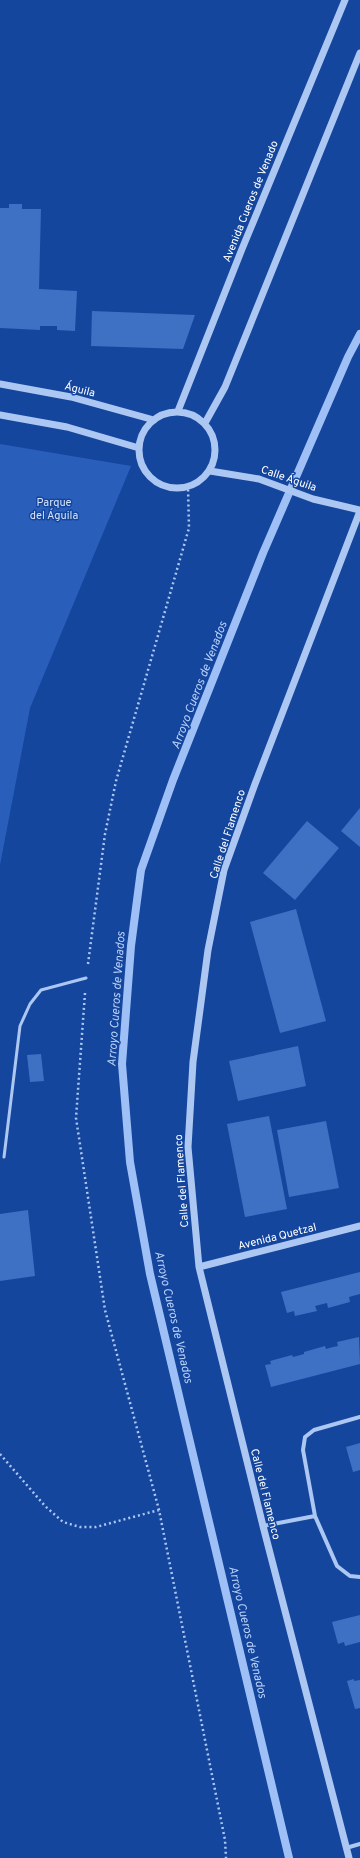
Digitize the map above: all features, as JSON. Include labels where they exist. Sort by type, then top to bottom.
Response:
[{"type":"street","name":"Avenida Cueros de Venado","points":[[178,411],[239,256],[345,0]]},
{"type":"street","points":[[205,423],[225,387],[360,53]]},
{"type":"street","name":"Águila","points":[[0,384],[71,397],[154,420]]},
{"type":"street","points":[[178,411],[192,415],[205,423],[214,438],[216,455],[210,471],[200,481],[188,487],[174,488],[160,484],[148,475],[141,463],[139,448],[143,433],[154,420],[165,414],[178,411]]},
{"type":"street","points":[[0,415],[66,427],[139,448]]},
{"type":"street","name":"Calle Águila","points":[[210,471],[258,479],[313,498],[360,511]]},
{"type":"street","name":"Calle del Flamenco","points":[[349,1858],[263,1526],[199,1267],[188,1146],[193,1062],[208,950],[224,870],[255,784],[360,511]]},
{"type":"street","name":"Avenida Quetzal","points":[[199,1267],[360,1226]]},
{"type":"street","points":[[360,1417],[314,1430],[305,1437],[302,1450],[315,1516],[337,1566],[350,1576],[360,1577]]},
{"type":"street","points":[[263,1526],[315,1516]]},
{"type":"street","points":[[346,1848],[360,1844]]},
{"type":"lane","points":[[4,1157],[20,1026],[30,1004],[41,990],[86,978]]},
{"type":"path","points":[[188,487],[189,528],[116,781],[104,834],[86,978],[76,1118],[105,1310],[159,1510],[225,1840],[226,1858]]},
{"type":"path","points":[[0,1454],[45,1506],[63,1522],[80,1528],[96,1527],[159,1510]]},
{"type":"green space","name":"Parque del Águila","points":[[0,444],[131,466],[30,708],[0,865]]},
{"type":"building","points":[[9,204],[22,204],[22,209],[41,209],[39,289],[77,291],[75,331],[57,330],[57,326],[40,326],[40,330],[0,328],[0,208],[9,208]]},
{"type":"building","points":[[92,311],[195,315],[183,349],[91,346]]},
{"type":"building","points":[[360,808],[360,847],[341,831]]},
{"type":"building","points":[[307,821],[339,848],[295,900],[263,873]]},
{"type":"building","points":[[296,909],[326,1021],[280,1033],[250,922]]},
{"type":"building","points":[[298,1046],[306,1086],[238,1101],[229,1061]]},
{"type":"building","points":[[41,1054],[44,1081],[30,1082],[27,1055]]},
{"type":"building","points":[[269,1116],[287,1209],[245,1217],[227,1124]]},
{"type":"building","points":[[326,1121],[339,1188],[289,1197],[277,1130]]},
{"type":"building","points":[[28,1210],[35,1276],[0,1281],[0,1214]]},
{"type":"building","points":[[360,1272],[360,1294],[349,1297],[350,1302],[328,1308],[327,1303],[315,1306],[317,1311],[295,1316],[294,1311],[287,1313],[281,1292]]},
{"type":"building","points":[[359,1337],[360,1364],[271,1387],[265,1365],[271,1364],[270,1361],[292,1355],[293,1357],[304,1354],[304,1352],[325,1346],[326,1349],[338,1346],[337,1342]]},
{"type":"building","points":[[360,1443],[360,1470],[353,1472],[346,1447]]},
{"type":"building","points":[[360,1615],[360,1642],[345,1646],[344,1642],[338,1644],[332,1622]]},
{"type":"building","points":[[354,1679],[354,1681],[360,1680],[360,1708],[355,1709],[347,1681]]},
{"type":"waterway","name":"Arroyo Cueros de Venados","points":[[289,1858],[150,1274],[130,1162],[122,1064],[131,946],[141,870],[173,780],[263,553],[348,357],[360,334]]}]
